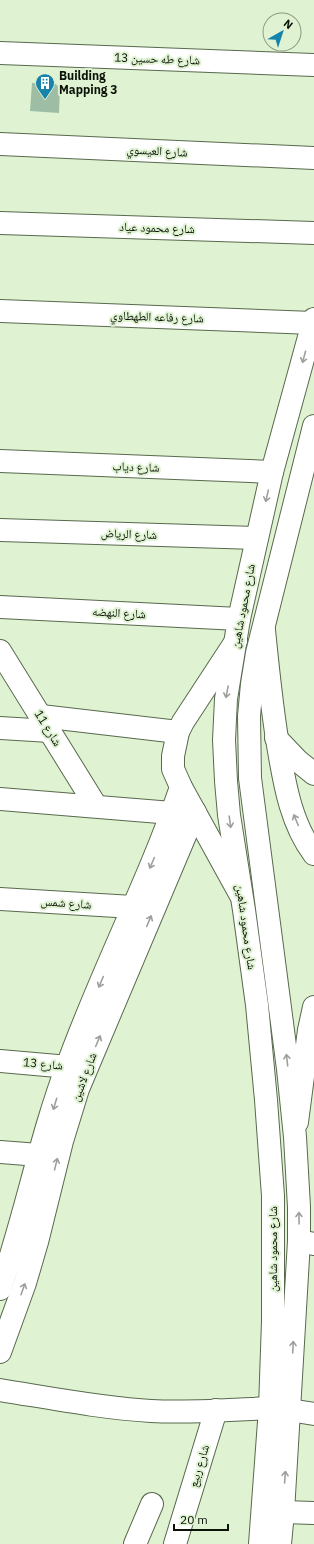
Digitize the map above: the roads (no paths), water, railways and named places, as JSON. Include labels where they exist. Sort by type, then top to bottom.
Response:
[{"type":"street","name":"شارع طه حسين 13","points":[[0,53],[314,65]]},
{"type":"street","name":"شارع العيسوي","points":[[0,144],[314,158]]},
{"type":"street","name":"شارع محمود عياد","points":[[0,223],[314,234]]},
{"type":"street","name":"شارع رفاعه الطهطاوي","points":[[0,311],[314,321]]},
{"type":"street","name":"شارع محمود شاهين","points":[[280,1544],[283,1512],[280,1409],[273,1321],[273,1196],[257,1005],[230,815],[226,781],[224,740],[226,699],[239,619],[272,472],[314,321]]},
{"type":"street","name":"شارع محمود شاهين","points":[[260,1544],[307,1242],[279,992],[250,778],[248,747],[250,708],[257,653],[314,426]]},
{"type":"street","name":"شارع دياب","points":[[0,461],[272,472]]},
{"type":"street","name":"شارع الرياض","points":[[0,530],[257,538]]},
{"type":"street","name":"شارع النهضه","points":[[0,607],[239,619]]},
{"type":"street","points":[[264,623],[272,714],[284,782],[293,813],[306,843],[314,854]]},
{"type":"street","points":[[236,641],[178,732],[173,756],[173,769],[181,787],[243,899]]},
{"type":"street","name":"شارع 11","points":[[0,651],[7,672],[46,724],[96,806]]},
{"type":"street","points":[[0,728],[46,724],[178,732]]},
{"type":"street","points":[[276,738],[298,761],[314,774]]},
{"type":"street","name":"شارع لاشين","points":[[0,1289],[8,1243],[39,1155],[170,846],[172,813],[181,787]]},
{"type":"street","points":[[0,799],[172,813]]},
{"type":"street","name":"شارع لاشين","points":[[0,1352],[8,1307],[38,1242],[51,1184],[70,1114],[83,1022],[133,907],[170,846],[195,812]]},
{"type":"street","name":"شارع شمس","points":[[0,899],[133,907]]},
{"type":"street","points":[[295,1137],[309,1030],[314,1007]]},
{"type":"street","name":"شارع 13","points":[[0,1061],[77,1067]]},
{"type":"street","points":[[0,1152],[39,1155]]},
{"type":"street","points":[[0,1390],[120,1408],[184,1412],[280,1409],[314,1414]]},
{"type":"street","name":"شارع ربيع","points":[[175,1544],[216,1410]]},
{"type":"street","points":[[135,1544],[152,1504]]},
{"type":"street","points":[[283,1512],[314,1513]]},
{"type":"place","name":"Building Mapping 3","points":[[45,100]]}]
